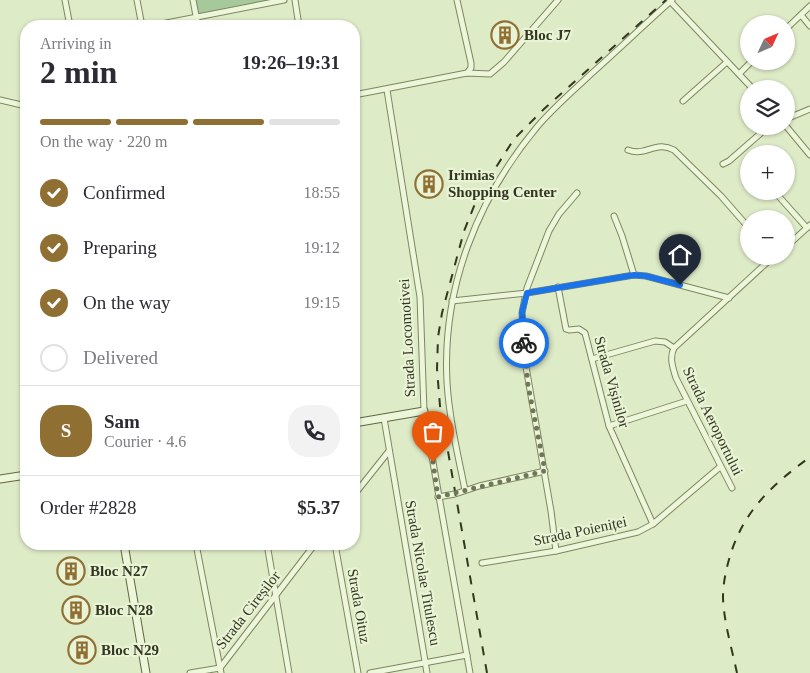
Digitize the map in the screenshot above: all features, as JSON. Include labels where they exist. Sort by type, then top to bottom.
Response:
[{"type":"main road","points":[[360,422],[424,411]]},
{"type":"main road","points":[[0,479],[20,476]]},
{"type":"main road","points":[[125,550],[146,673]]},
{"type":"street","points":[[65,0],[69,20]]},
{"type":"street","points":[[137,0],[141,20]]},
{"type":"street","points":[[193,0],[197,18]]},
{"type":"street","points":[[186,20],[284,0]]},
{"type":"street","points":[[295,0],[298,20]]},
{"type":"street","points":[[458,0],[471,63],[471,68],[467,73]]},
{"type":"street","points":[[360,95],[467,73],[490,74],[498,68],[558,0]]},
{"type":"street","points":[[465,490],[450,413],[447,381],[452,301],[477,221],[491,191],[508,165],[538,126],[671,1],[745,80]]},
{"type":"street","points":[[795,21],[810,6]]},
{"type":"street","points":[[801,15],[810,26]]},
{"type":"street","points":[[683,101],[727,62]]},
{"type":"street","points":[[739,74],[743,70]]},
{"type":"street","name":"Strada Locomotivei","points":[[387,90],[420,297],[424,411],[470,673]]},
{"type":"street","points":[[0,100],[20,105]]},
{"type":"street","points":[[795,115],[810,109]]},
{"type":"street","points":[[723,164],[759,135]]},
{"type":"street","points":[[793,135],[810,155]]},
{"type":"street","points":[[628,150],[639,153],[667,146],[674,150],[721,196],[740,218]]},
{"type":"street","points":[[556,551],[545,471],[525,361],[522,312],[527,288],[549,231],[559,214],[577,193]]},
{"type":"street","points":[[782,200],[808,227],[795,239]]},
{"type":"street","points":[[614,216],[634,275]]},
{"type":"street","points":[[592,359],[655,342],[665,342],[674,348],[764,265]]},
{"type":"street","points":[[452,301],[527,293],[634,275],[646,276],[729,298]]},
{"type":"street","name":"Strada Vișinilor","points":[[558,287],[566,329],[582,330],[586,337],[609,426],[653,524]]},
{"type":"street","name":"Strada Aeroportului","points":[[674,348],[672,367],[676,378],[732,488]]},
{"type":"street","points":[[609,426],[687,401]]},
{"type":"street","name":"Strada Nicolae Titulescu","points":[[384,418],[427,673]]},
{"type":"street","points":[[360,487],[389,451]]},
{"type":"street","name":"Strada Poieniței","points":[[482,563],[556,551],[627,535],[647,528],[720,466]]},
{"type":"street","points":[[438,497],[545,471]]},
{"type":"street","points":[[197,550],[220,670]]},
{"type":"street","points":[[268,550],[289,673]]},
{"type":"street","name":"Strada Cireșilor","points":[[190,673],[220,670],[310,550]]},
{"type":"street","name":"Strada Oituz","points":[[337,550],[358,673]]},
{"type":"street","points":[[370,673],[467,655]]},
{"type":"green space","points":[[193,0],[284,0],[197,18]]},
{"type":"railway","points":[[487,673],[440,406],[437,369],[438,337],[442,313],[464,231],[479,194],[514,139],[544,109],[666,0]]},
{"type":"railway","points":[[737,673],[723,598],[730,556],[743,525],[751,512],[772,488],[810,457]]},
{"type":"way so far","points":[[433,462],[438,497],[545,471],[528,385],[524,343]]},
{"type":"place","name":"Bloc J7","points":[[505,35]]},
{"type":"place","name":"Irimias Shopping Center","points":[[429,184]]},
{"type":"place","name":"Bloc N27","points":[[71,571]]},
{"type":"place","name":"Bloc N28","points":[[76,610]]},
{"type":"place","name":"Bloc N29","points":[[82,650]]},
{"type":"route","points":[[524,343],[522,312],[527,293],[634,275],[646,276],[680,285]]}]
